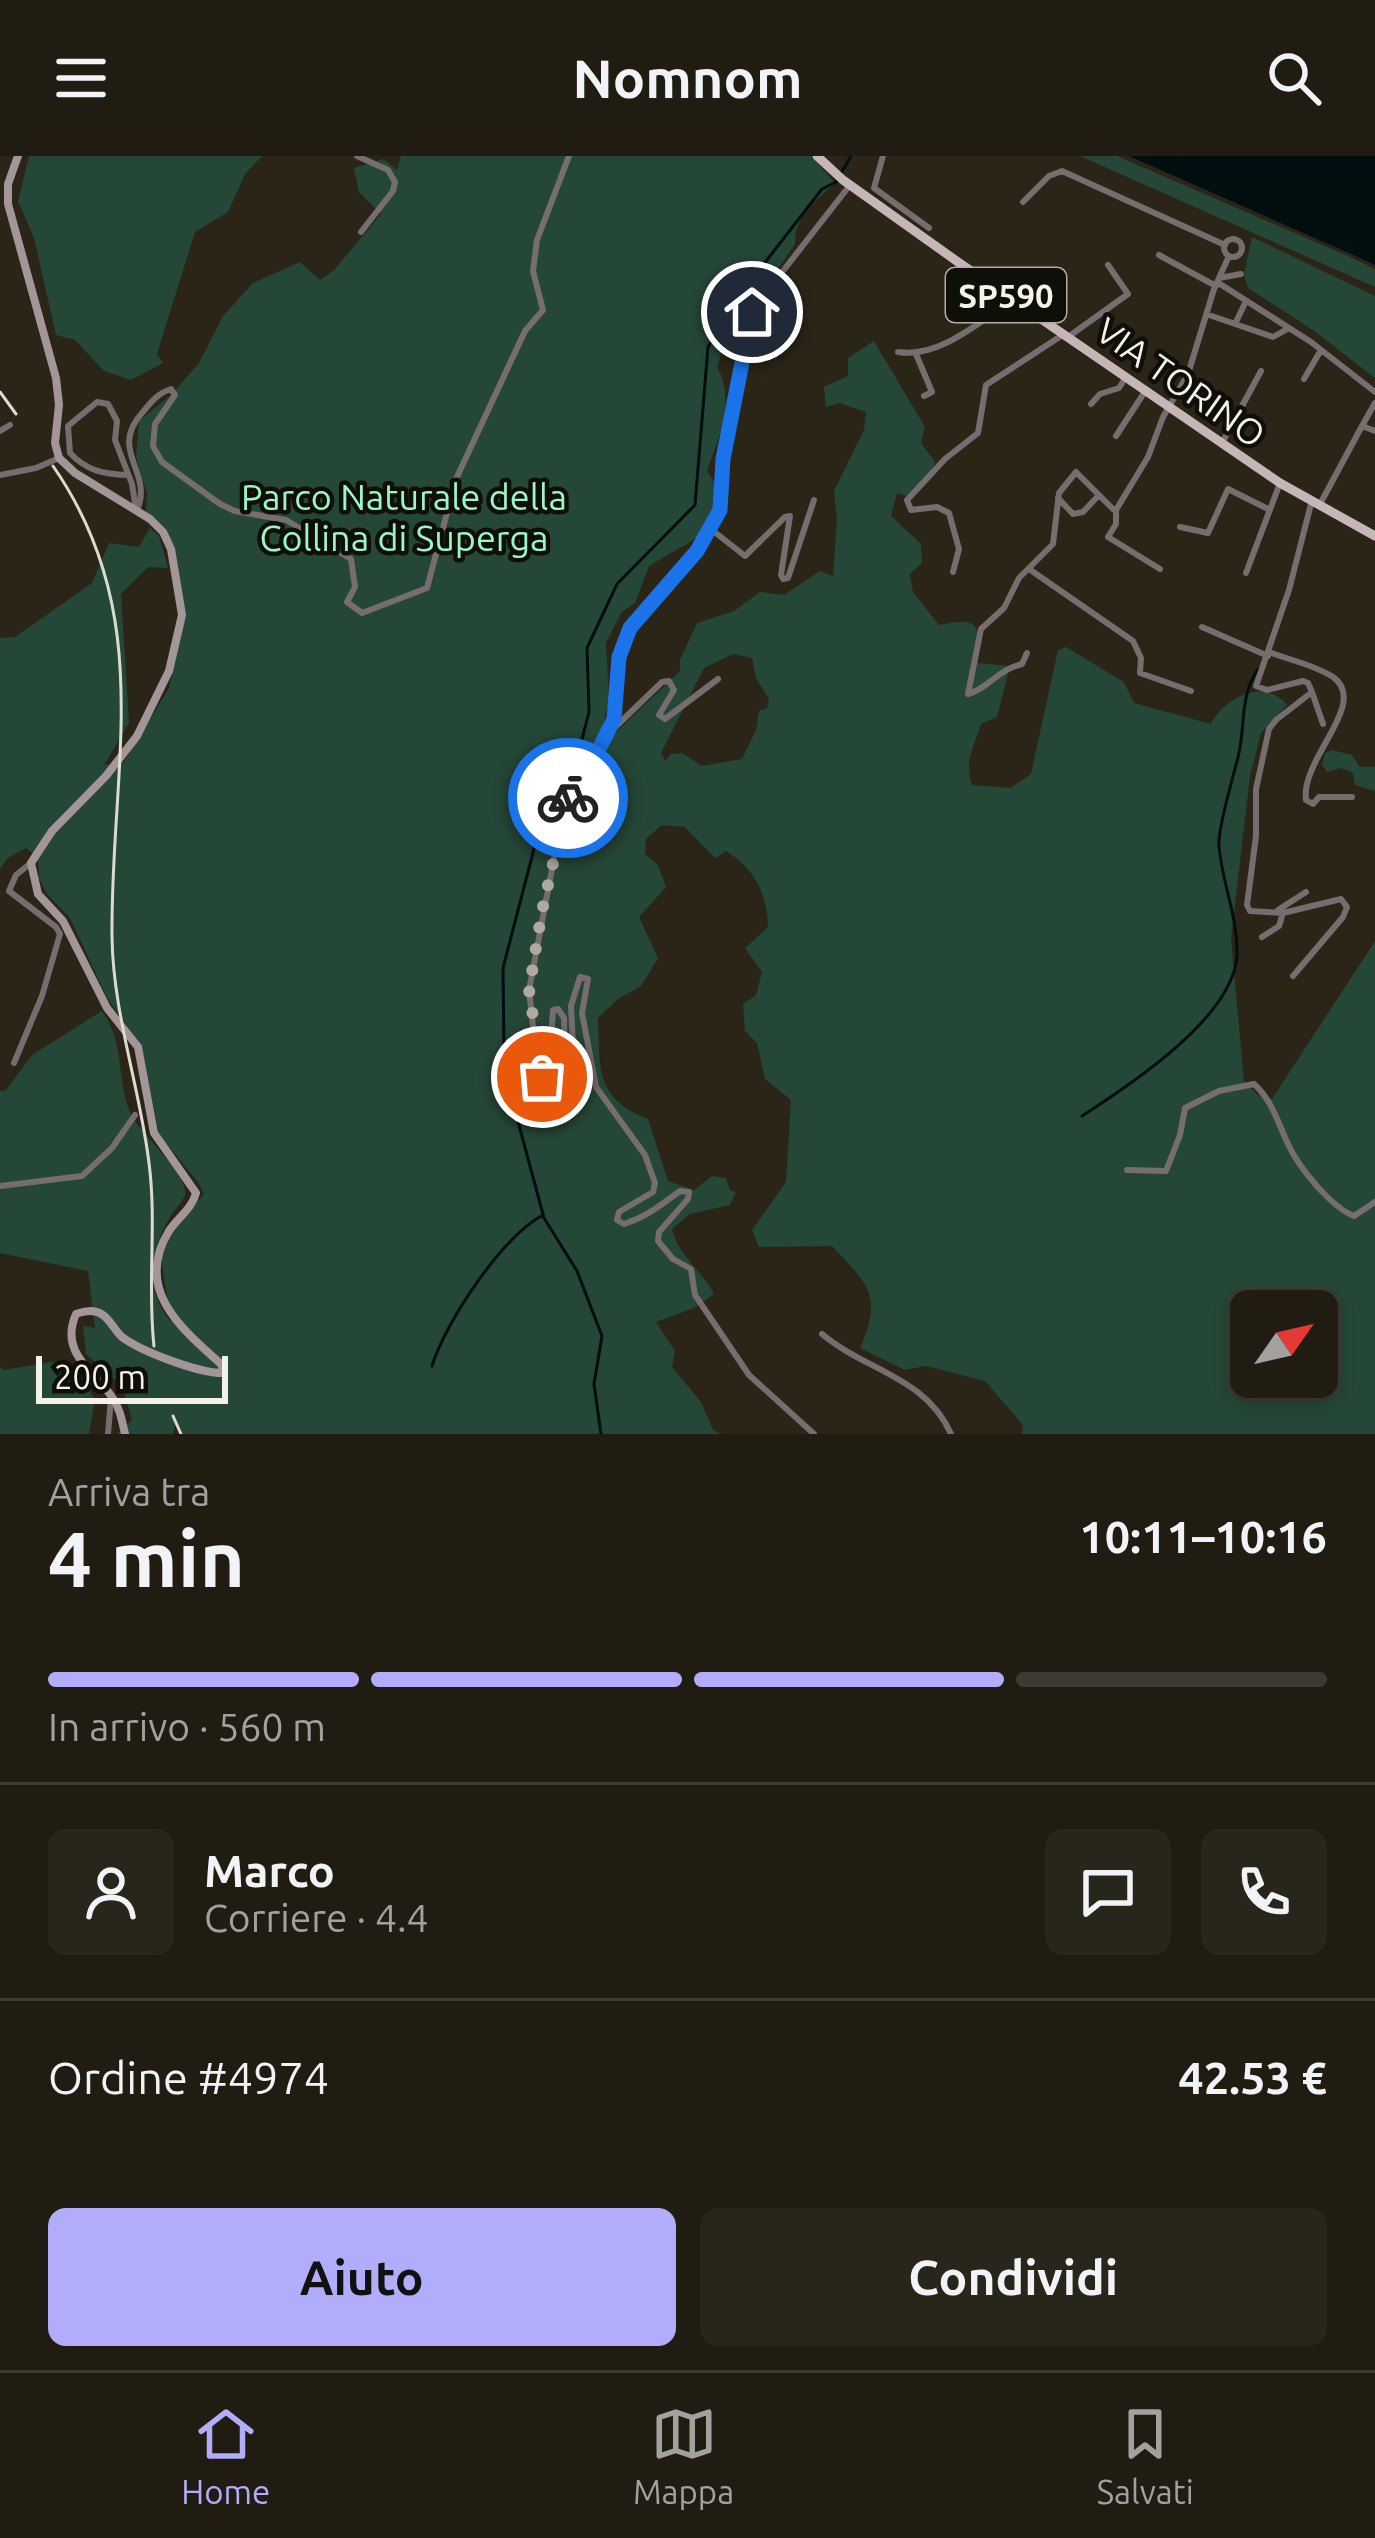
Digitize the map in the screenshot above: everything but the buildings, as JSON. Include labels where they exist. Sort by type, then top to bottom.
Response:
[{"type":"main road","name":"SP590","points":[[817,156],[844,180]]},
{"type":"main road","name":"VIA TORINO","points":[[844,180],[1280,483],[1375,536]]},
{"type":"street","points":[[14,1063],[42,996],[60,934],[9,891],[16,875],[31,863],[52,831],[125,754],[176,652],[182,615],[171,549],[163,532],[59,458],[56,378],[8,204],[8,184],[18,156]]},
{"type":"street","points":[[357,156],[388,170],[395,182],[361,232]]},
{"type":"street","points":[[137,510],[143,491],[128,434],[136,418],[159,394],[171,389],[175,395],[152,436],[156,454],[170,469],[235,511],[286,520],[351,559],[355,586],[347,602],[362,613],[427,588],[456,478],[525,331],[544,310],[533,271],[537,240],[569,156]]},
{"type":"street","points":[[883,156],[874,188],[906,219],[929,228]]},
{"type":"street","points":[[1023,202],[1049,176],[1062,171],[1225,245],[1229,256],[1188,374],[1116,512],[1116,524],[1108,537],[1160,569]]},
{"type":"street","points":[[814,1434],[749,1375],[695,1294],[691,1269],[673,1259],[658,1241],[659,1232],[688,1199],[688,1192],[680,1191],[642,1218],[625,1224],[617,1220],[619,1212],[653,1192],[655,1183],[645,1155],[596,1087],[582,1013],[590,982],[585,976],[578,980],[571,1006],[574,1063],[565,1063],[564,1018],[558,1009],[551,1017],[547,1077],[538,1071],[529,990],[564,806],[614,719],[619,657],[630,628],[712,530],[720,510],[723,459],[752,312],[844,180]]},
{"type":"street","points":[[1225,245],[1231,240],[1240,243],[1240,253],[1229,256]]},
{"type":"street","points":[[1159,255],[1217,282],[1321,350],[1375,392]]},
{"type":"street","points":[[953,572],[959,549],[949,513],[937,507],[911,510],[907,500],[977,433],[986,385],[1128,295],[1108,266]]},
{"type":"street","points":[[1217,282],[1241,274]]},
{"type":"street","points":[[898,352],[916,354],[936,348],[1013,300]]},
{"type":"street","points":[[1235,324],[1246,301]]},
{"type":"street","points":[[1206,314],[1273,337],[1289,328]]},
{"type":"street","points":[[1304,380],[1321,350]]},
{"type":"street","points":[[916,354],[932,392],[925,396]]},
{"type":"street","points":[[1222,443],[1261,371]]},
{"type":"street","points":[[1091,404],[1100,394],[1119,388],[1126,376]]},
{"type":"street","points":[[1116,436],[1146,390]]},
{"type":"street","points":[[128,475],[100,474],[70,453],[68,426],[97,402],[108,404],[114,413],[115,440],[128,475],[137,510]]},
{"type":"street","points":[[1324,724],[1308,683],[1258,689],[1256,681],[1269,654],[1315,505],[1375,403]]},
{"type":"street","points":[[0,431],[10,425]]},
{"type":"street","points":[[1362,427],[1375,431]]},
{"type":"street","points":[[0,475],[59,458]]},
{"type":"street","points":[[1027,652],[1022,664],[1004,668],[978,692],[968,694],[981,629],[1004,608],[1019,578],[1053,544],[1058,498],[1076,472],[1116,512]]},
{"type":"street","points":[[1246,573],[1280,483]]},
{"type":"street","points":[[1180,527],[1208,533],[1226,490],[1268,509]]},
{"type":"street","points":[[1058,498],[1072,514],[1083,512],[1099,495]]},
{"type":"street","points":[[712,530],[745,556],[790,517],[783,579],[788,578],[814,500]]},
{"type":"street","points":[[1029,569],[1133,641],[1141,658],[1140,673],[1191,692]]},
{"type":"street","points":[[1202,627],[1330,674],[1341,684],[1345,702],[1341,717],[1314,758],[1304,787],[1306,800],[1313,804],[1319,797],[1352,797]]},
{"type":"street","points":[[605,736],[662,682],[669,681],[674,690],[659,716],[665,719],[718,679]]},
{"type":"street","points":[[1294,976],[1343,917],[1346,907],[1341,898],[1279,913],[1250,911],[1247,905],[1260,765],[1272,724],[1312,692]]},
{"type":"street","points":[[31,863],[38,894],[63,921],[107,1008],[138,1047],[154,1133],[196,1193],[161,1249],[158,1268],[164,1302],[173,1320],[224,1369],[218,1374],[203,1371],[144,1348],[122,1337],[102,1314],[88,1310],[76,1314],[72,1322],[76,1358],[111,1395],[125,1434]]},
{"type":"street","points":[[1279,913],[1306,892]]},
{"type":"street","points":[[1262,937],[1280,926],[1279,913]]},
{"type":"street","points":[[1127,1170],[1166,1171],[1185,1108],[1219,1090],[1254,1084],[1276,1114],[1296,1160],[1332,1205],[1354,1216],[1375,1202]]},
{"type":"street","points":[[143,1107],[150,1096]]},
{"type":"street","points":[[0,1186],[82,1176],[112,1148],[135,1115]]},
{"type":"street","points":[[823,1334],[853,1357],[916,1388],[943,1415],[951,1434]]},
{"type":"street","points":[[108,1434],[111,1395]]},
{"type":"green space","points":[[29,156],[262,156],[245,174],[228,212],[195,232],[157,354],[163,363],[131,380],[104,371],[75,340],[56,335],[34,238],[18,201]]},
{"type":"green space","name":"Parco Naturale della Collina di Superga","points":[[401,156],[811,156],[835,183],[802,217],[795,244],[746,317],[726,338],[717,367],[725,393],[724,419],[707,471],[719,506],[702,535],[649,566],[635,603],[621,613],[606,643],[609,700],[601,735],[613,735],[680,671],[680,660],[697,623],[734,611],[760,592],[784,595],[820,571],[833,576],[834,491],[864,430],[866,412],[839,403],[826,407],[824,387],[848,376],[848,358],[874,341],[925,427],[921,443],[935,462],[913,498],[897,493],[891,516],[921,544],[922,563],[910,574],[913,592],[939,625],[963,622],[975,627],[978,663],[1010,666],[997,717],[981,724],[973,747],[969,761],[972,785],[1010,788],[1031,774],[1058,650],[1066,647],[1124,682],[1134,703],[1211,724],[1226,706],[1246,694],[1267,692],[1287,705],[1261,733],[1250,776],[1231,939],[1244,1081],[1257,1094],[1272,1099],[1375,941],[1375,1434],[1022,1434],[1023,1425],[985,1381],[926,1366],[905,1370],[860,1348],[871,1303],[863,1282],[845,1259],[832,1246],[759,1247],[752,1230],[786,1182],[791,1100],[765,1079],[757,1043],[745,1031],[743,1004],[756,995],[762,972],[745,948],[768,927],[762,893],[752,874],[726,851],[715,858],[685,827],[662,825],[646,839],[645,854],[658,865],[666,887],[639,917],[658,958],[641,986],[598,1018],[599,1052],[609,1091],[618,1102],[648,1119],[668,1181],[694,1190],[712,1176],[726,1178],[730,1190],[736,1192],[730,1205],[690,1214],[672,1229],[679,1247],[714,1294],[694,1308],[656,1322],[675,1351],[672,1367],[701,1402],[713,1430],[721,1434],[182,1434],[176,1421],[173,1434],[117,1434],[132,1420],[122,1386],[86,1354],[83,1326],[95,1328],[88,1271],[0,1253],[0,1091],[6,1090],[32,1055],[102,1011],[115,1038],[133,1118],[184,1187],[184,1197],[170,1217],[155,1256],[157,1298],[171,1322],[161,1258],[173,1230],[204,1194],[159,1135],[141,1046],[107,998],[70,918],[47,894],[39,878],[38,858],[26,848],[0,869],[0,638],[15,637],[92,583],[109,543],[139,547],[150,528],[159,536],[168,568],[148,567],[121,594],[129,723],[104,765],[124,762],[169,688],[184,618],[174,545],[146,511],[147,494],[136,457],[139,421],[199,363],[223,316],[253,283],[300,262],[320,280],[334,270],[381,214],[359,192],[354,168],[383,159],[397,170]],"holes":[[[733,654],[752,658],[756,678],[769,699],[767,708],[759,711],[742,759],[702,766],[682,753],[671,754],[665,761],[661,753],[704,668]]]},
{"type":"green space","points":[[1080,156],[1117,156],[1350,257],[1375,269],[1375,287]]},
{"type":"green space","points":[[1252,237],[1375,296],[1375,378],[1248,288],[1244,275]]},
{"type":"green space","points":[[1325,753],[1352,755],[1360,767],[1375,767],[1375,791],[1355,785],[1353,773],[1341,768],[1327,772],[1322,765]]},
{"type":"green space","points":[[64,1360],[95,1399],[89,1434],[0,1434],[0,1366],[3,1370]]},
{"type":"shaded area","points":[[1129,156],[1375,156],[1375,265],[1358,257]]},
{"type":"waterway","points":[[601,1434],[594,1384],[602,1336],[577,1271],[544,1218],[516,1114],[504,1051],[503,968],[541,822],[579,751],[589,712],[587,648],[617,584],[695,505],[708,347],[735,301],[822,189],[836,182],[851,156]]},
{"type":"waterway","points":[[1082,1116],[1176,1047],[1218,1002],[1231,978],[1237,941],[1219,838],[1245,701],[1258,669]]},
{"type":"waterway","points":[[432,1366],[477,1282],[510,1242],[543,1215]]},
{"type":"tram line","points":[[0,392],[16,414]]},
{"type":"tram line","points":[[53,466],[86,523],[106,580],[117,637],[121,695],[112,937],[117,994],[149,1163],[154,1346]]},
{"type":"tram line","points":[[173,1416],[181,1434]]},
{"type":"way so far","points":[[542,1077],[529,990],[568,798]]},
{"type":"route","points":[[568,798],[614,719],[619,657],[630,628],[697,551],[720,510],[723,459],[752,312]]}]
